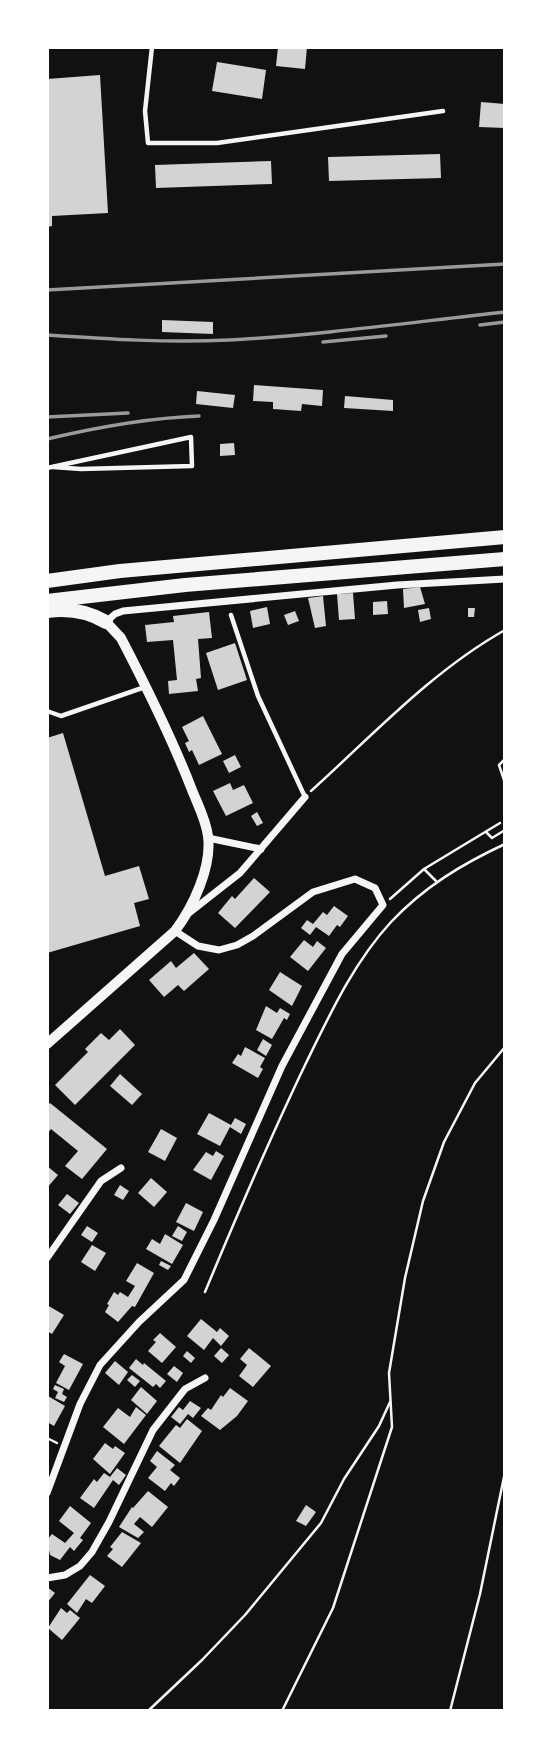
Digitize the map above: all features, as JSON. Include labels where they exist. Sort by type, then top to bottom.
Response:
[{"type":"highway","points":[[47,581],[120,571],[505,537]]},
{"type":"highway","points":[[47,601],[185,585],[505,559]]},
{"type":"highway","points":[[47,611],[76,611],[106,622]]},
{"type":"street","points":[[47,1044],[175,931],[196,896],[207,858],[208,838],[205,823],[181,763],[121,638],[106,622],[123,611],[397,585],[505,579]]},
{"type":"street","points":[[188,913],[240,873],[305,797]]},
{"type":"street","points":[[208,838],[261,849]]},
{"type":"street","points":[[47,1493],[80,1404],[100,1365],[139,1322],[184,1280],[214,1220],[282,1066],[342,954],[383,905],[375,888],[355,879],[313,892],[253,936],[219,950],[198,946],[175,931]]},
{"type":"street","points":[[47,1258],[101,1181],[121,1168]]},
{"type":"street","points":[[47,1578],[65,1575],[80,1566],[92,1552],[153,1430],[185,1389],[205,1378]]},
{"type":"lane","points":[[152,47],[145,111],[148,143],[217,143],[443,111]]},
{"type":"lane","points":[[191,437],[192,466],[50,468],[126,450],[191,437]]},
{"type":"lane","points":[[232,615],[258,696],[305,797]]},
{"type":"lane","points":[[47,711],[61,716],[145,687]]},
{"type":"path","points":[[305,797],[444,670],[473,648],[505,630]]},
{"type":"path","points":[[505,759],[499,765],[505,782]]},
{"type":"path","points":[[383,905],[425,869],[500,823]]},
{"type":"path","points":[[486,832],[492,838],[505,830]]},
{"type":"path","points":[[205,1292],[270,1137],[320,1034],[355,971],[391,922],[436,881],[505,844]]},
{"type":"path","points":[[425,869],[436,881]]},
{"type":"path","points":[[282,1711],[333,1608],[392,1427],[389,1373],[405,1278],[423,1201],[444,1142],[475,1083],[505,1047]]},
{"type":"path","points":[[148,1711],[245,1615],[321,1523],[344,1479],[379,1426],[390,1402]]},
{"type":"path","points":[[450,1711],[480,1594],[505,1472]]},
{"type":"building","points":[[278,47],[307,47],[305,69],[276,66]]},
{"type":"building","points":[[217,62],[266,70],[262,99],[212,91]]},
{"type":"building","points":[[100,75],[108,213],[52,216],[52,226],[47,227],[47,79]]},
{"type":"building","points":[[481,102],[505,104],[505,128],[479,127]]},
{"type":"building","points":[[440,154],[441,178],[329,181],[328,157]]},
{"type":"building","points":[[271,161],[272,184],[156,188],[155,165]]},
{"type":"building","points":[[162,320],[213,322],[213,334],[162,332]]},
{"type":"building","points":[[254,385],[323,390],[322,406],[302,404],[301,411],[273,409],[273,402],[253,401]]},
{"type":"building","points":[[197,391],[235,395],[233,408],[196,404]]},
{"type":"building","points":[[345,396],[393,400],[393,411],[344,408]]},
{"type":"building","points":[[234,443],[235,455],[220,456],[220,444]]},
{"type":"building","points":[[420,587],[425,604],[404,608],[403,589]]},
{"type":"building","points":[[353,593],[355,619],[339,620],[337,594]]},
{"type":"building","points":[[323,596],[326,626],[315,628],[308,598]]},
{"type":"building","points":[[387,601],[388,614],[373,615],[373,602]]},
{"type":"building","points":[[267,607],[270,624],[253,628],[250,611]]},
{"type":"building","points":[[429,608],[431,619],[420,622],[418,610]]},
{"type":"building","points":[[468,608],[475,608],[474,617],[468,617]]},
{"type":"building","points":[[295,611],[299,621],[288,625],[284,615]]},
{"type":"building","points":[[209,612],[212,638],[198,639],[201,678],[196,679],[198,691],[169,694],[168,681],[177,680],[173,640],[147,642],[145,625],[174,622],[173,616]]},
{"type":"building","points":[[235,643],[247,680],[218,690],[206,653]]},
{"type":"building","points":[[203,716],[222,754],[199,765],[192,750],[189,752],[185,743],[189,741],[182,727]]},
{"type":"building","points":[[63,733],[105,876],[139,866],[149,899],[134,903],[140,926],[47,953],[47,738]]},
{"type":"building","points":[[235,755],[241,767],[229,773],[223,761]]},
{"type":"building","points":[[230,783],[233,790],[244,785],[253,803],[226,816],[213,791]]},
{"type":"building","points":[[257,812],[263,823],[257,826],[251,816]]},
{"type":"building","points":[[254,878],[270,892],[235,928],[218,913],[232,896],[235,899]]},
{"type":"building","points":[[334,906],[348,916],[329,936],[316,927],[310,935],[301,928],[307,920],[313,924],[323,912],[327,915]]},
{"type":"building","points":[[304,940],[313,947],[317,941],[326,948],[308,971],[290,957]]},
{"type":"building","points":[[194,953],[209,969],[184,991],[178,985],[164,997],[149,980],[171,961],[176,968]]},
{"type":"building","points":[[280,972],[302,986],[292,1006],[269,990]]},
{"type":"building","points":[[266,1006],[277,1013],[280,1008],[290,1014],[287,1020],[284,1018],[272,1039],[256,1030]]},
{"type":"building","points":[[120,1029],[135,1045],[75,1105],[55,1085],[88,1052],[85,1049],[101,1033],[109,1040]]},
{"type":"building","points":[[263,1039],[272,1045],[266,1056],[257,1050]]},
{"type":"building","points":[[245,1047],[265,1058],[258,1078],[232,1063],[238,1054],[241,1056]]},
{"type":"building","points":[[120,1074],[142,1094],[132,1105],[110,1086]]},
{"type":"building","points":[[50,1103],[107,1149],[82,1179],[65,1166],[78,1151],[51,1129],[47,1134],[47,1106]]},
{"type":"building","points":[[209,1113],[231,1125],[235,1118],[246,1124],[241,1134],[230,1127],[220,1146],[197,1134]]},
{"type":"building","points":[[161,1129],[177,1138],[165,1161],[148,1152]]},
{"type":"building","points":[[216,1151],[224,1156],[211,1180],[193,1170],[206,1152],[213,1156]]},
{"type":"building","points":[[47,1166],[58,1175],[47,1188]]},
{"type":"building","points":[[151,1178],[167,1192],[154,1207],[138,1193]]},
{"type":"building","points":[[120,1185],[129,1191],[123,1200],[114,1195]]},
{"type":"building","points":[[67,1194],[79,1203],[70,1214],[58,1205]]},
{"type":"building","points":[[186,1203],[203,1212],[194,1231],[176,1222]]},
{"type":"building","points":[[87,1226],[98,1233],[92,1242],[81,1235]]},
{"type":"building","points":[[178,1226],[187,1232],[182,1241],[172,1236]]},
{"type":"building","points":[[165,1234],[183,1245],[172,1264],[146,1249],[152,1239],[160,1244]]},
{"type":"building","points":[[92,1245],[106,1253],[95,1271],[81,1262]]},
{"type":"building","points":[[161,1261],[171,1266],[168,1270],[159,1265]]},
{"type":"building","points":[[137,1263],[154,1273],[135,1307],[132,1306],[118,1322],[105,1312],[109,1305],[107,1304],[114,1292],[128,1297],[135,1286],[126,1281]]},
{"type":"building","points":[[47,1305],[64,1315],[52,1334],[47,1331]]},
{"type":"building","points":[[201,1319],[217,1332],[220,1328],[229,1336],[221,1346],[213,1338],[204,1350],[187,1336]]},
{"type":"building","points":[[160,1333],[176,1347],[162,1363],[148,1351]]},
{"type":"building","points":[[221,1348],[229,1355],[222,1363],[214,1356]]},
{"type":"building","points":[[249,1348],[271,1366],[253,1387],[239,1376],[247,1365],[240,1359]]},
{"type":"building","points":[[187,1351],[195,1358],[191,1363],[183,1356]]},
{"type":"building","points":[[64,1354],[83,1364],[69,1390],[56,1383],[65,1366],[59,1362]]},
{"type":"building","points":[[136,1359],[166,1381],[160,1388],[156,1384],[153,1387],[129,1368]]},
{"type":"building","points":[[115,1361],[128,1372],[119,1385],[105,1373]]},
{"type":"building","points":[[174,1366],[183,1373],[177,1382],[167,1374]]},
{"type":"building","points":[[132,1375],[140,1381],[135,1387],[127,1380]]},
{"type":"building","points":[[55,1385],[64,1389],[62,1394],[67,1397],[64,1402],[55,1398],[58,1392],[53,1389]]},
{"type":"building","points":[[141,1387],[157,1401],[147,1414],[131,1400]]},
{"type":"building","points":[[230,1388],[248,1401],[237,1416],[220,1430],[201,1416],[208,1408],[211,1410],[221,1395],[223,1397]]},
{"type":"building","points":[[48,1396],[65,1406],[54,1426],[47,1422]]},
{"type":"building","points":[[190,1401],[201,1408],[193,1418],[188,1414],[180,1424],[171,1417],[179,1407],[183,1410]]},
{"type":"building","points":[[136,1407],[146,1415],[124,1444],[103,1427],[118,1408],[130,1417]]},
{"type":"building","points":[[187,1419],[202,1431],[180,1463],[159,1446],[176,1425],[180,1428]]},
{"type":"building","points":[[105,1443],[125,1453],[110,1474],[93,1459]]},
{"type":"building","points":[[157,1451],[175,1465],[170,1470],[180,1478],[174,1486],[171,1483],[165,1491],[148,1478],[157,1467],[150,1461]]},
{"type":"building","points":[[117,1468],[126,1475],[119,1485],[113,1480],[94,1508],[80,1498],[94,1479],[97,1482],[104,1473],[110,1477]]},
{"type":"building","points":[[148,1491],[168,1507],[152,1527],[140,1517],[134,1524],[144,1532],[138,1538],[119,1527],[132,1507]]},
{"type":"building","points":[[306,1505],[316,1512],[306,1526],[296,1521]]},
{"type":"building","points":[[70,1506],[91,1523],[74,1551],[70,1547],[60,1560],[50,1555],[47,1540],[52,1534],[65,1543],[74,1533],[59,1521]]},
{"type":"building","points":[[122,1532],[141,1543],[122,1567],[107,1556],[113,1549],[110,1547]]},
{"type":"building","points":[[90,1575],[105,1586],[92,1603],[86,1599],[77,1613],[67,1604]]},
{"type":"building","points":[[47,1587],[55,1593],[47,1603]]},
{"type":"building","points":[[61,1608],[67,1613],[70,1610],[80,1618],[62,1640],[48,1628]]},
{"type":"railway","points":[[47,290],[505,264]]},
{"type":"railway","points":[[47,335],[160,341],[229,340],[332,332],[505,312]]},
{"type":"railway","points":[[480,325],[505,322]]},
{"type":"railway","points":[[323,342],[386,336]]},
{"type":"railway","points":[[47,417],[128,413]]},
{"type":"railway","points":[[47,439],[123,424],[199,416]]}]
